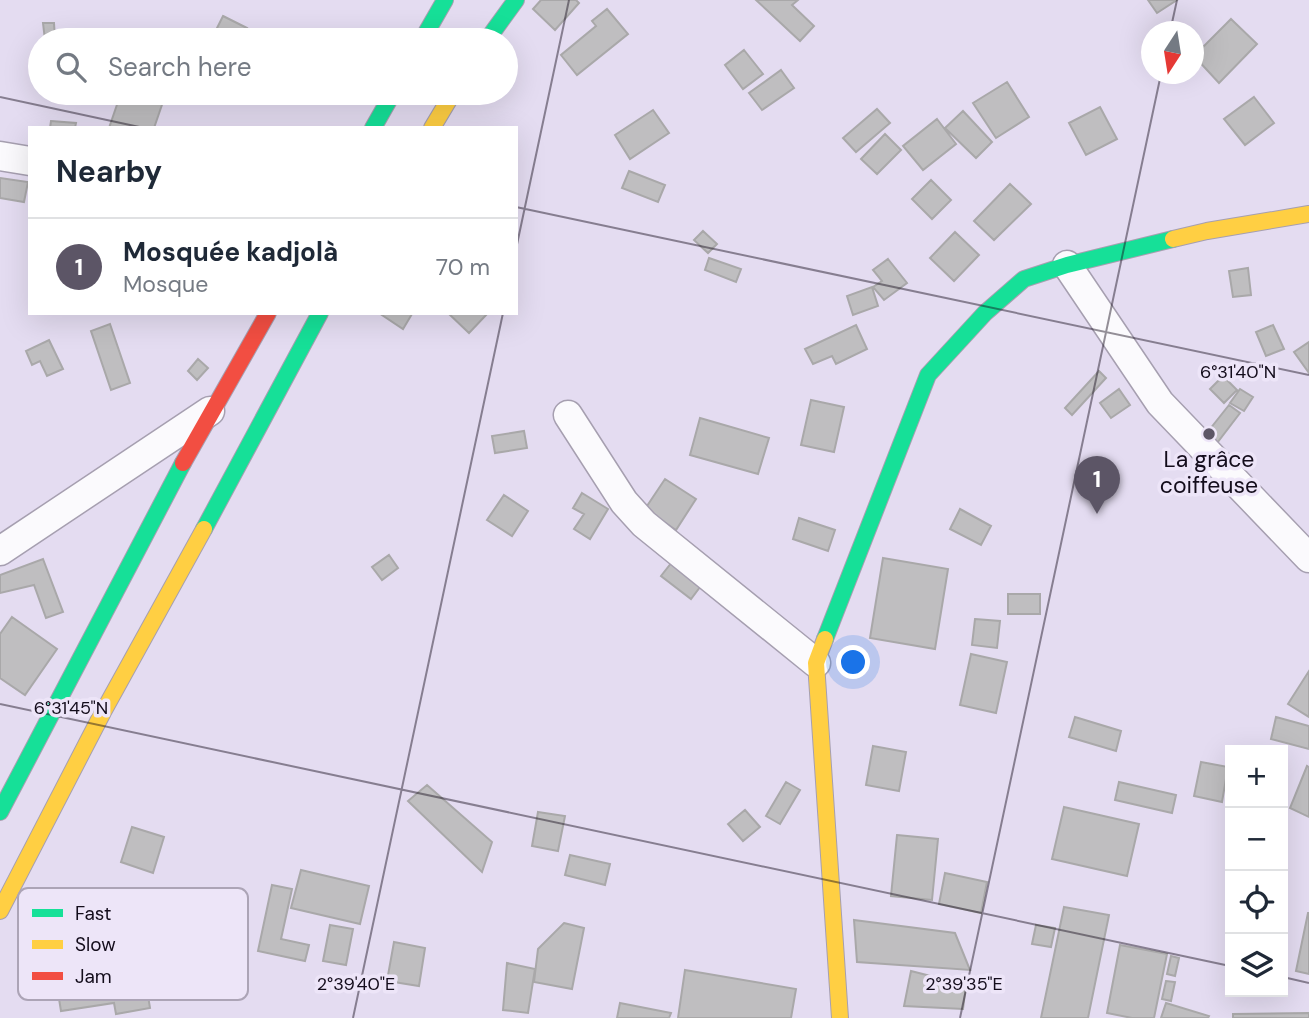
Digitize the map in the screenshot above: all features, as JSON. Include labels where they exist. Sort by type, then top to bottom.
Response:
[{"type":"main road","points":[[429,28],[445,0]]},
{"type":"main road","points":[[496,28],[516,0]]},
{"type":"main road","points":[[374,126],[386,105]]},
{"type":"main road","points":[[433,126],[446,105]]},
{"type":"main road","points":[[840,1018],[816,663],[928,375],[985,313],[1024,279],[1067,265],[1207,231],[1309,214]]},
{"type":"main road","points":[[0,812],[212,410],[267,315]]},
{"type":"main road","points":[[0,911],[103,712],[319,315]]},
{"type":"street","points":[[0,156],[28,161]]},
{"type":"street","points":[[1067,265],[1160,403],[1309,558]]},
{"type":"street","points":[[0,551],[212,410]]},
{"type":"street","points":[[568,415],[624,502],[644,524],[816,663]]},
{"type":"building","points":[[541,0],[576,0],[579,3],[555,30],[533,9]]},
{"type":"building","points":[[756,0],[798,0],[792,5],[814,26],[800,41]]},
{"type":"building","points":[[1148,0],[1177,0],[1157,13]]},
{"type":"building","points":[[607,9],[628,34],[577,75],[561,55],[596,26],[592,21]]},
{"type":"building","points":[[223,16],[247,28],[217,28]]},
{"type":"building","points":[[1231,19],[1257,44],[1219,83],[1204,67],[1204,46]]},
{"type":"building","points":[[43,23],[54,23],[54,28],[44,28]]},
{"type":"building","points":[[744,50],[763,74],[743,89],[725,65]]},
{"type":"building","points":[[781,70],[794,88],[762,110],[749,93]]},
{"type":"building","points":[[1007,82],[1029,117],[996,138],[973,103]]},
{"type":"building","points":[[1254,97],[1274,123],[1245,145],[1224,119]]},
{"type":"building","points":[[117,105],[162,105],[155,126],[110,126]]},
{"type":"building","points":[[1100,107],[1117,139],[1086,155],[1069,123]]},
{"type":"building","points":[[877,109],[890,123],[856,152],[843,138]]},
{"type":"building","points":[[653,110],[669,133],[630,159],[615,135]]},
{"type":"building","points":[[963,111],[992,142],[976,158],[945,128]]},
{"type":"building","points":[[937,119],[956,144],[923,170],[903,146]]},
{"type":"building","points":[[51,121],[76,123],[75,126],[50,126]]},
{"type":"building","points":[[885,134],[901,150],[877,174],[861,159]]},
{"type":"building","points":[[629,171],[665,185],[658,202],[622,188]]},
{"type":"building","points":[[0,178],[28,182],[24,202],[0,198]]},
{"type":"building","points":[[931,180],[951,200],[932,219],[912,199]]},
{"type":"building","points":[[1010,184],[1031,204],[994,240],[974,221]]},
{"type":"building","points":[[703,231],[717,244],[708,253],[694,240]]},
{"type":"building","points":[[955,232],[979,255],[954,281],[930,258]]},
{"type":"building","points":[[709,258],[741,269],[736,282],[705,270]]},
{"type":"building","points":[[888,259],[907,283],[884,300],[873,287],[882,281],[873,270]]},
{"type":"building","points":[[1248,268],[1251,295],[1233,297],[1229,271]]},
{"type":"building","points":[[872,287],[878,306],[853,315],[847,296]]},
{"type":"building","points":[[382,315],[411,315],[403,329]]},
{"type":"building","points":[[450,315],[486,315],[469,333]]},
{"type":"building","points":[[110,324],[130,383],[111,390],[91,331]]},
{"type":"building","points":[[856,325],[867,349],[836,364],[832,356],[813,364],[805,349]]},
{"type":"building","points":[[1273,325],[1284,349],[1266,356],[1256,332]]},
{"type":"building","points":[[49,340],[63,369],[47,376],[40,361],[32,365],[26,351]]},
{"type":"building","points":[[1309,342],[1309,373],[1294,352]]},
{"type":"building","points":[[198,359],[208,368],[197,380],[188,371]]},
{"type":"building","points":[[1099,371],[1106,378],[1072,415],[1065,408]]},
{"type":"building","points":[[1223,376],[1237,390],[1224,403],[1210,389]]},
{"type":"building","points":[[1119,389],[1130,405],[1111,418],[1100,403]]},
{"type":"building","points":[[1240,389],[1253,397],[1244,411],[1230,403]]},
{"type":"building","points":[[811,400],[844,407],[834,452],[801,445]]},
{"type":"building","points":[[1229,405],[1240,413],[1217,443],[1206,434]]},
{"type":"building","points":[[700,418],[769,438],[758,474],[690,455]]},
{"type":"building","points":[[524,431],[527,448],[495,453],[492,436]]},
{"type":"building","points":[[665,479],[696,499],[676,530],[645,509]]},
{"type":"building","points":[[582,493],[608,509],[590,539],[574,529],[584,514],[573,508]]},
{"type":"building","points":[[504,495],[528,511],[512,536],[487,520]]},
{"type":"building","points":[[960,509],[991,526],[981,545],[950,529]]},
{"type":"building","points":[[799,518],[835,530],[828,551],[793,539]]},
{"type":"building","points":[[389,555],[398,568],[382,580],[372,567]]},
{"type":"building","points":[[676,557],[706,579],[691,599],[661,576]]},
{"type":"building","points":[[883,558],[948,569],[935,649],[870,638]]},
{"type":"building","points":[[43,559],[63,612],[46,618],[34,585],[0,593],[0,575]]},
{"type":"building","points":[[1008,594],[1040,594],[1040,614],[1008,614]]},
{"type":"building","points":[[12,617],[57,649],[25,695],[0,678],[0,634]]},
{"type":"building","points":[[975,619],[1000,621],[997,648],[972,645]]},
{"type":"building","points":[[971,654],[1007,662],[996,713],[960,705]]},
{"type":"building","points":[[1309,671],[1309,717],[1288,704]]},
{"type":"building","points":[[1075,717],[1121,731],[1116,751],[1069,737]]},
{"type":"building","points":[[1276,717],[1309,726],[1309,749],[1271,739]]},
{"type":"building","points":[[873,746],[906,752],[899,791],[866,785]]},
{"type":"building","points":[[1201,762],[1225,766],[1222,802],[1194,796]]},
{"type":"building","points":[[1307,766],[1309,767],[1309,817],[1290,808]]},
{"type":"building","points":[[786,782],[800,790],[780,824],[766,816]]},
{"type":"building","points":[[1119,782],[1176,795],[1172,813],[1115,800]]},
{"type":"building","points":[[427,785],[492,842],[482,872],[408,801]]},
{"type":"building","points":[[1064,807],[1139,824],[1127,876],[1052,859]]},
{"type":"building","points":[[745,810],[760,827],[743,841],[728,824]]},
{"type":"building","points":[[538,812],[565,816],[558,851],[532,846]]},
{"type":"building","points":[[132,827],[164,837],[153,873],[121,862]]},
{"type":"building","points":[[897,835],[938,839],[932,900],[891,896]]},
{"type":"building","points":[[570,855],[610,864],[605,885],[565,875]]},
{"type":"building","points":[[301,870],[369,886],[360,924],[291,908]]},
{"type":"building","points":[[945,873],[987,882],[981,913],[939,904]]},
{"type":"building","points":[[272,885],[292,889],[281,939],[309,945],[305,961],[258,951]]},
{"type":"building","points":[[1064,907],[1109,915],[1088,1018],[1041,1018]]},
{"type":"building","points":[[1309,913],[1309,974],[1296,971]]},
{"type":"building","points":[[854,920],[955,933],[970,970],[857,962]]},
{"type":"building","points":[[564,923],[584,928],[572,989],[534,982],[538,949]]},
{"type":"building","points":[[330,925],[353,929],[346,965],[323,961]]},
{"type":"building","points":[[1036,925],[1055,928],[1051,947],[1032,944]]},
{"type":"building","points":[[394,942],[425,948],[419,986],[387,981]]},
{"type":"building","points":[[1120,945],[1167,954],[1154,1018],[1132,1018],[1107,1013]]},
{"type":"building","points":[[1171,956],[1179,958],[1175,976],[1167,974]]},
{"type":"building","points":[[507,963],[535,969],[528,1013],[503,1010]]},
{"type":"building","points":[[685,970],[796,989],[791,1018],[678,1018]]},
{"type":"building","points":[[911,971],[966,985],[963,1009],[904,1006]]},
{"type":"building","points":[[1166,981],[1175,982],[1171,1001],[1162,999]]},
{"type":"building","points":[[59,1000],[149,1000],[150,1008],[116,1014],[114,1003],[61,1011]]},
{"type":"building","points":[[620,1003],[671,1013],[669,1018],[617,1018]]},
{"type":"building","points":[[1166,1003],[1209,1016],[1161,1018]]},
{"type":"building","points":[[1309,1013],[1309,1018],[1233,1018],[1233,1014]]},
{"type":"traffic: fast","points":[[429,28],[445,0]]},
{"type":"traffic: fast","points":[[496,28],[516,0]]},
{"type":"traffic: fast","points":[[374,126],[386,105]]},
{"type":"traffic: fast","points":[[825,639],[928,375],[985,313],[1024,279],[1067,265],[1173,239]]},
{"type":"traffic: fast","points":[[204,529],[319,315]]},
{"type":"traffic: fast","points":[[0,812],[183,463]]},
{"type":"traffic: slow","points":[[433,126],[446,105]]},
{"type":"traffic: slow","points":[[1173,239],[1309,214]]},
{"type":"traffic: slow","points":[[0,911],[103,712],[204,529]]},
{"type":"traffic: slow","points":[[825,639],[816,663],[840,1018]]},
{"type":"traffic: jam","points":[[183,463],[267,315]]},
{"type":"place","name":"La grâce coiffeuse","points":[[1209,434]]},
{"type":"place","name":"Mosquée kadjolà","points":[[1097,514]]}]
